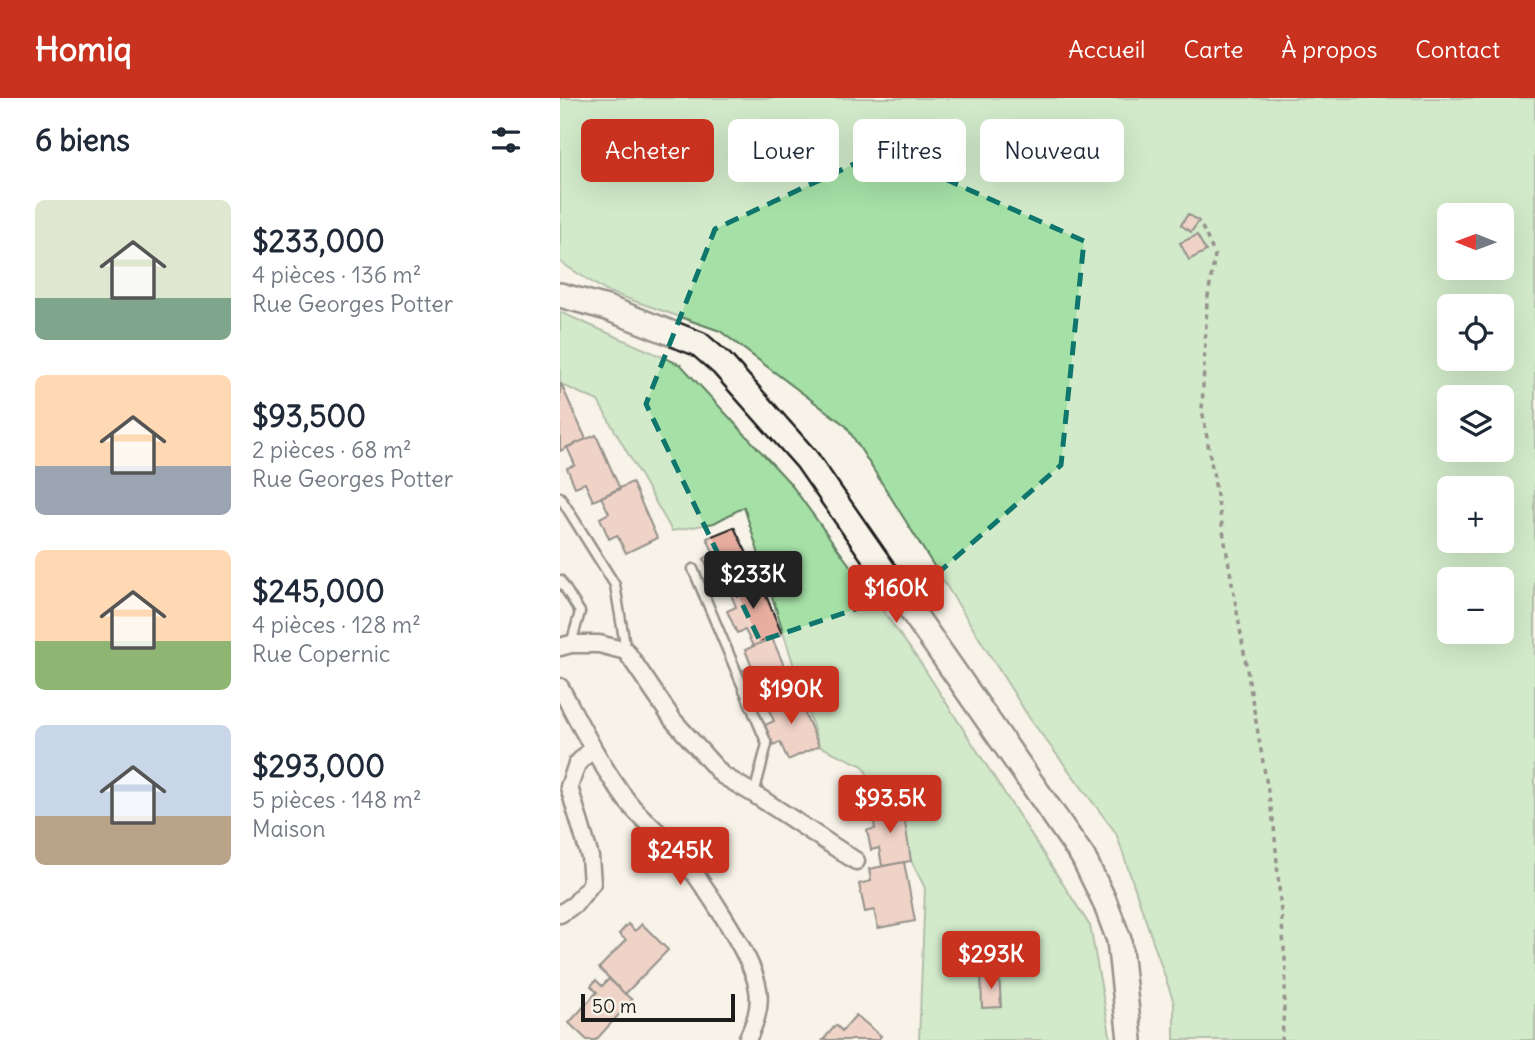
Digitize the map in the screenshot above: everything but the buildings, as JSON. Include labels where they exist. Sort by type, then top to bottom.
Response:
[{"type":"main road","points":[[560,295],[607,308],[699,344],[722,364],[807,460],[1083,857],[1119,940],[1130,1040]]},
{"type":"street","points":[[566,646],[599,644],[626,651],[673,720],[722,775],[754,793],[856,861]]},
{"type":"street","points":[[560,687],[593,748],[629,803],[675,849],[747,956],[758,988],[759,1014],[747,1040]]},
{"type":"street","points":[[560,914],[575,904],[592,883],[590,857],[569,787],[577,764],[593,748]]},
{"type":"lane","points":[[560,497],[615,585],[626,651]]},
{"type":"lane","points":[[693,569],[767,744],[754,793]]},
{"type":"lane","points":[[560,580],[580,612],[566,646]]},
{"type":"path","points":[[1202,227],[1215,255],[1207,302],[1202,409],[1274,826],[1286,972],[1282,1040]]},
{"type":"highlighted area","points":[[882,151],[1084,241],[1061,465],[922,587],[760,641],[646,404],[715,229]]},
{"type":"green space","points":[[560,98],[1535,98],[1535,1040],[1174,1040],[1174,1003],[1116,833],[1030,719],[846,426],[720,331],[606,291],[560,262]]},
{"type":"green space","points":[[560,312],[681,365],[790,483],[920,662],[1090,926],[1111,1040],[919,1040],[925,888],[863,766],[819,746],[744,507],[714,523],[672,531],[598,401],[560,384]]}]
